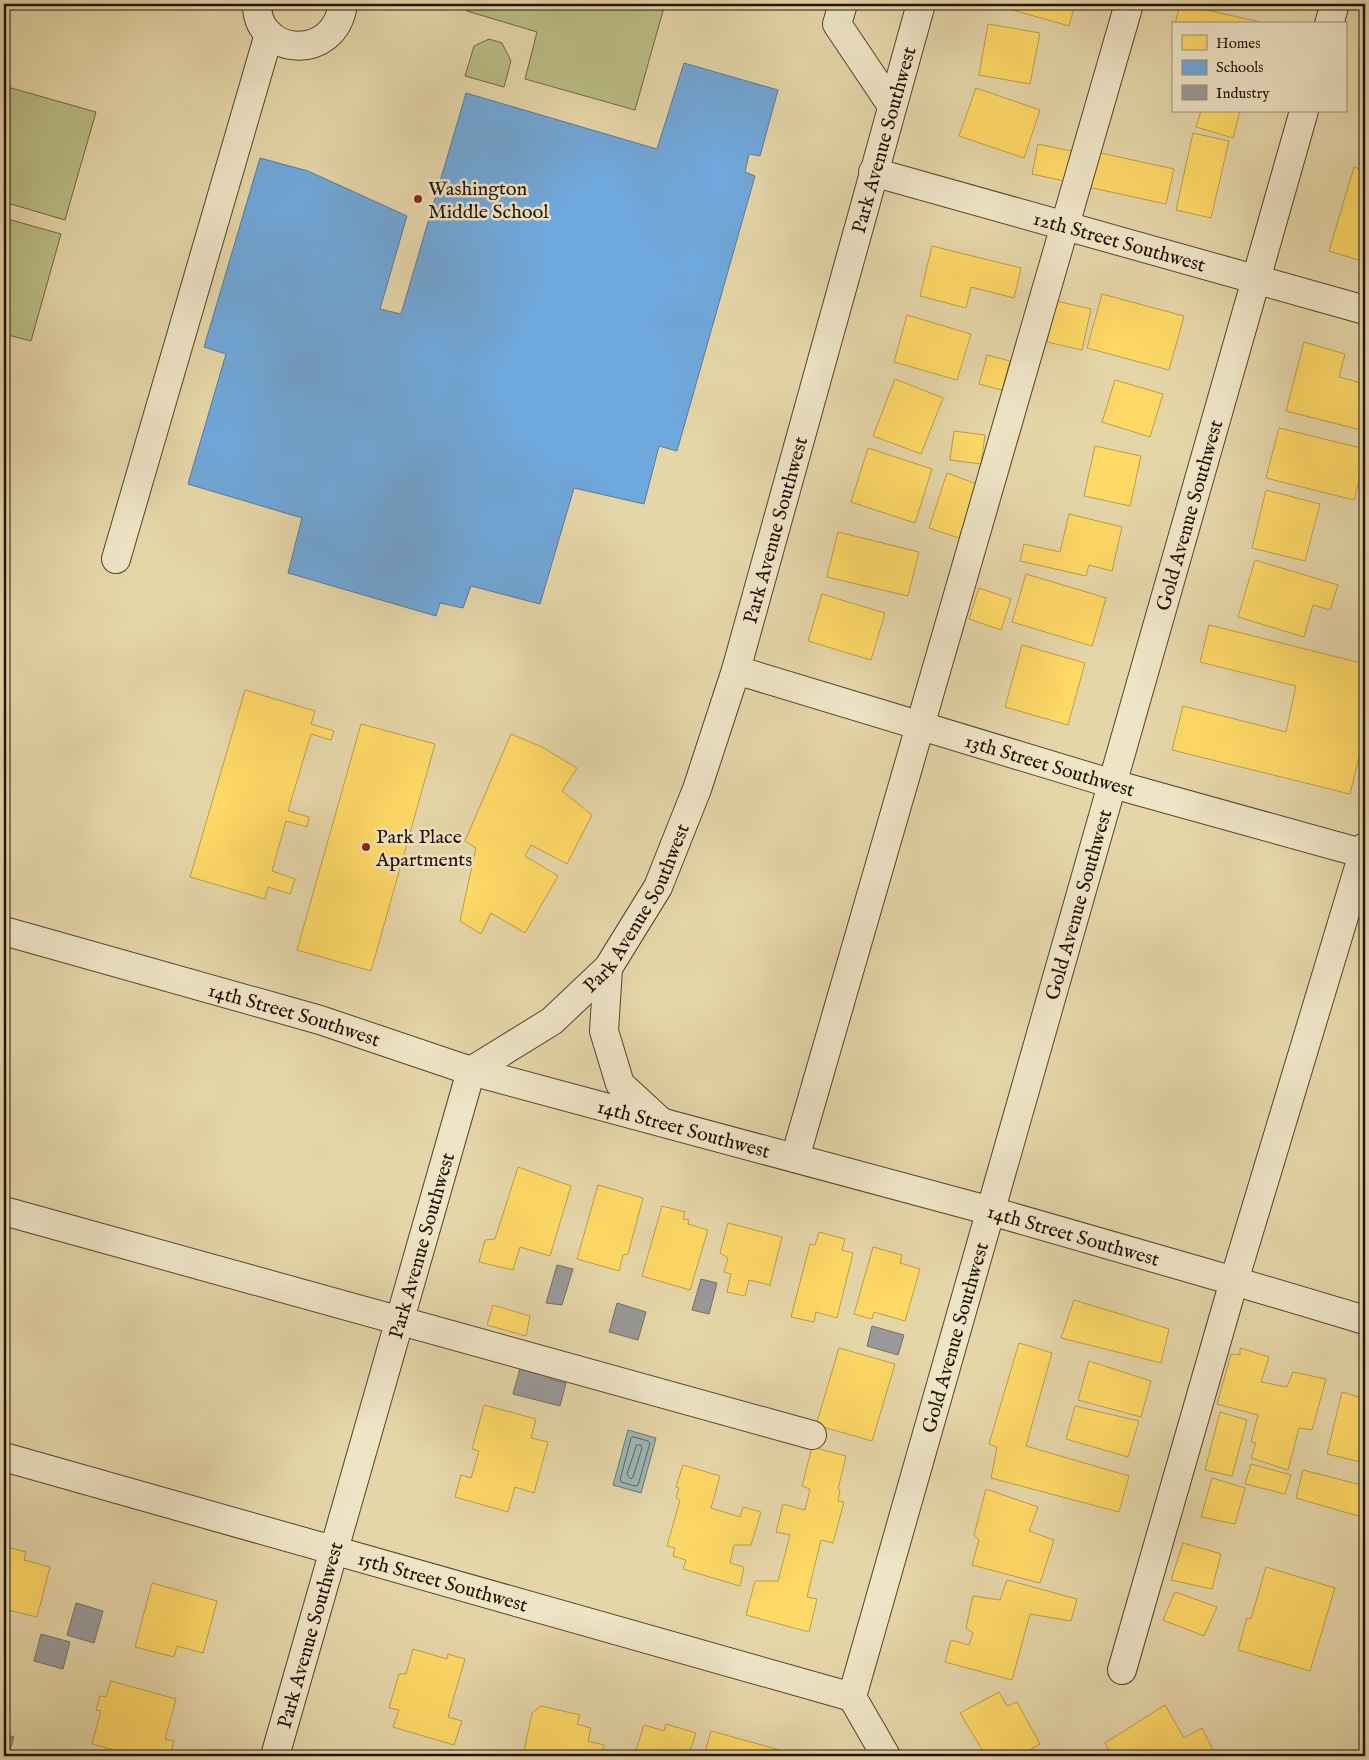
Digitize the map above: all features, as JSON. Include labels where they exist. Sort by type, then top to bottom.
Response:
[{"type":"street","points":[[257,4],[256,9],[261,23],[269,34],[281,42],[295,46],[309,45],[322,40],[333,31],[340,18],[343,4]]},
{"type":"street","points":[[843,4],[837,24],[892,106]]},
{"type":"street","name":"Park Avenue Southwest","points":[[275,1756],[471,1071],[552,1021],[608,968],[658,886],[697,789],[736,670],[921,4]]},
{"type":"street","points":[[795,1158],[1129,4]]},
{"type":"street","points":[[1330,22],[1335,4]]},
{"type":"street","points":[[116,559],[269,34]]},
{"type":"street","name":"Gold Avenue Southwest","points":[[852,1698],[1304,112]]},
{"type":"street","name":"12th Street Southwest","points":[[873,172],[1365,310]]},
{"type":"street","name":"13th Street Southwest","points":[[736,670],[1113,784],[1365,851]]},
{"type":"street","points":[[1122,1670],[1234,1281],[1365,851]]},
{"type":"street","name":"14th Street Southwest","points":[[4,931],[320,1020],[471,1071],[991,1211],[1365,1320]]},
{"type":"street","points":[[608,968],[604,1031],[620,1084],[662,1122]]},
{"type":"street","points":[[4,1211],[812,1435]]},
{"type":"street","name":"15th Street Southwest","points":[[4,1458],[852,1698]]},
{"type":"street","points":[[852,1698],[886,1756]]},
{"type":"green space","points":[[469,4],[665,4],[635,110],[525,79],[537,32],[467,11]]},
{"type":"green space","points":[[489,39],[502,43],[511,61],[504,87],[465,76],[474,46]]},
{"type":"green space","points":[[4,86],[96,112],[65,220],[4,202]]},
{"type":"green space","points":[[4,218],[61,234],[31,341],[4,334]]},
{"type":"water","points":[[628,1430],[656,1438],[641,1493],[613,1485]]},
{"type":"building: Homes","points":[[992,4],[1075,4],[1069,26]]},
{"type":"building: Homes","points":[[1180,4],[1260,22],[1176,22]]},
{"type":"building: Homes","points":[[988,24],[1040,33],[1030,84],[979,75]]},
{"type":"building: Homes","points":[[976,88],[1040,110],[1024,158],[959,136]]},
{"type":"building: Homes","points":[[1365,104],[1365,130],[1359,129]]},
{"type":"building: Homes","points":[[1201,112],[1240,112],[1233,138],[1196,127]]},
{"type":"building: Homes","points":[[1193,133],[1229,141],[1211,218],[1176,210]]},
{"type":"building: Homes","points":[[1038,144],[1071,151],[1064,181],[1032,174]]},
{"type":"building: Homes","points":[[1096,152],[1174,169],[1166,204],[1088,187]]},
{"type":"building: Homes","points":[[1354,167],[1365,171],[1365,262],[1329,251]]},
{"type":"building: Homes","points":[[932,246],[1021,268],[1014,298],[971,287],[966,308],[920,296]]},
{"type":"building: Homes","points":[[1102,294],[1184,316],[1169,370],[1087,348]]},
{"type":"building: Homes","points":[[1056,301],[1091,309],[1082,350],[1047,342]]},
{"type":"building: Homes","points":[[907,315],[971,334],[957,380],[894,362]]},
{"type":"building: Homes","points":[[1304,342],[1345,354],[1339,377],[1365,384],[1365,431],[1286,411]]},
{"type":"building: Homes","points":[[987,355],[1010,361],[1002,390],[979,384]]},
{"type":"building: Homes","points":[[895,379],[943,398],[921,454],[873,436]]},
{"type":"building: Homes","points":[[1115,380],[1163,394],[1150,437],[1102,422]]},
{"type":"building: Homes","points":[[1279,428],[1365,449],[1365,460],[1354,500],[1266,478]]},
{"type":"building: Homes","points":[[954,431],[985,435],[981,464],[950,460]]},
{"type":"building: Homes","points":[[1095,446],[1141,456],[1130,506],[1084,496]]},
{"type":"building: Homes","points":[[868,448],[932,469],[915,523],[851,502]]},
{"type":"building: Homes","points":[[947,473],[977,484],[959,538],[929,528]]},
{"type":"building: Homes","points":[[1266,490],[1320,504],[1305,561],[1252,548]]},
{"type":"building: Homes","points":[[1069,514],[1122,527],[1112,571],[1089,565],[1086,576],[1020,561],[1024,544],[1060,552]]},
{"type":"building: Homes","points":[[838,532],[919,552],[908,596],[827,577]]},
{"type":"building: Homes","points":[[1255,560],[1338,585],[1330,610],[1313,605],[1304,637],[1238,617]]},
{"type":"building: Homes","points":[[1026,574],[1106,598],[1092,646],[1012,622]]},
{"type":"building: Homes","points":[[979,588],[1011,599],[1001,630],[969,619]]},
{"type":"building: Homes","points":[[822,594],[885,613],[871,660],[808,641]]},
{"type":"building: Homes","points":[[1209,625],[1365,664],[1365,733],[1350,794],[1172,750],[1183,706],[1286,732],[1296,686],[1200,662]]},
{"type":"building: Homes","points":[[1022,645],[1085,663],[1068,725],[1005,707]]},
{"type":"building: Homes","points":[[245,690],[315,711],[311,724],[334,731],[331,740],[311,734],[288,811],[309,817],[307,827],[286,821],[272,871],[295,879],[290,894],[268,887],[265,899],[190,877]]},
{"type":"building: Homes","name":"Park Place Apartments","points":[[361,724],[435,744],[371,971],[297,950]]},
{"type":"building: Homes","points":[[511,734],[542,747],[577,768],[562,791],[592,815],[567,864],[531,845],[525,856],[558,876],[525,933],[491,913],[481,934],[460,921],[476,848],[465,841]]},
{"type":"building: Homes","points":[[518,1167],[571,1186],[550,1256],[520,1247],[513,1270],[479,1262],[485,1240],[495,1239]]},
{"type":"building: Homes","points":[[598,1185],[643,1198],[628,1254],[623,1255],[619,1271],[577,1259]]},
{"type":"building: Homes","points":[[662,1206],[685,1212],[683,1219],[689,1220],[688,1224],[708,1230],[690,1290],[642,1276]]},
{"type":"building: Homes","points":[[728,1223],[782,1237],[770,1285],[749,1280],[745,1296],[727,1292],[731,1274],[724,1272],[728,1258],[720,1253]]},
{"type":"building: Homes","points":[[819,1232],[845,1239],[842,1250],[853,1253],[837,1318],[816,1312],[814,1322],[791,1317],[810,1244],[815,1245]]},
{"type":"building: Homes","points":[[873,1247],[902,1255],[900,1263],[920,1269],[905,1321],[874,1312],[872,1319],[854,1314]]},
{"type":"building: Homes","points":[[1074,1300],[1169,1329],[1161,1363],[1061,1338]]},
{"type":"building: Homes","points":[[493,1305],[530,1316],[526,1336],[487,1325]]},
{"type":"building: Homes","points":[[1019,1343],[1052,1353],[1026,1446],[1129,1476],[1119,1512],[991,1478],[997,1447],[989,1444]]},
{"type":"building: Homes","points":[[839,1348],[895,1364],[872,1441],[816,1425]]},
{"type":"building: Homes","points":[[1240,1348],[1269,1357],[1261,1382],[1287,1387],[1293,1372],[1326,1379],[1312,1430],[1299,1428],[1288,1470],[1251,1458],[1256,1443],[1251,1442],[1258,1415],[1217,1404],[1231,1354],[1240,1355]]},
{"type":"building: Homes","points":[[1089,1361],[1151,1381],[1141,1417],[1078,1400]]},
{"type":"building: Homes","points":[[1342,1392],[1365,1399],[1365,1463],[1327,1454]]},
{"type":"building: Homes","points":[[484,1405],[536,1419],[531,1438],[548,1442],[534,1493],[515,1487],[508,1512],[455,1497],[461,1475],[471,1478],[479,1451],[472,1449]]},
{"type":"building: Homes","points":[[1075,1406],[1139,1421],[1128,1457],[1066,1439]]},
{"type":"building: Homes","points":[[1220,1412],[1247,1420],[1232,1476],[1205,1470]]},
{"type":"building: Homes","points":[[812,1447],[846,1456],[838,1489],[840,1490],[838,1501],[844,1502],[833,1543],[821,1540],[807,1597],[817,1599],[809,1632],[746,1615],[755,1581],[778,1581],[790,1535],[776,1532],[783,1504],[805,1510],[810,1489],[802,1486]]},
{"type":"building: Homes","points":[[1251,1464],[1291,1475],[1285,1494],[1245,1484]]},
{"type":"building: Homes","points":[[683,1465],[720,1476],[711,1508],[740,1517],[743,1507],[761,1512],[751,1545],[734,1545],[730,1563],[744,1567],[740,1586],[683,1569],[686,1560],[673,1556],[675,1548],[667,1546],[680,1500],[676,1498],[679,1488],[676,1487]]},
{"type":"building: Homes","points":[[1303,1470],[1365,1486],[1365,1518],[1296,1498]]},
{"type":"building: Homes","points":[[1212,1478],[1245,1488],[1235,1524],[1201,1517]]},
{"type":"building: Homes","points":[[986,1489],[1038,1507],[1029,1531],[1054,1540],[1040,1583],[972,1565],[979,1540],[974,1535]]},
{"type":"building: Homes","points":[[1183,1543],[1221,1554],[1212,1589],[1171,1580]]},
{"type":"building: Homes","points":[[4,1546],[26,1552],[24,1560],[50,1567],[37,1617],[4,1609]]},
{"type":"building: Homes","points":[[1266,1567],[1335,1588],[1310,1671],[1238,1650],[1247,1618],[1251,1619]]},
{"type":"building: Homes","points":[[1007,1580],[1077,1599],[1071,1621],[1030,1614],[1012,1680],[945,1662],[951,1640],[969,1645],[973,1633],[966,1628],[973,1596],[1000,1600]]},
{"type":"building: Homes","points":[[152,1583],[217,1601],[203,1653],[177,1646],[174,1657],[135,1647]]},
{"type":"building: Homes","points":[[1175,1592],[1217,1607],[1204,1636],[1163,1620]]},
{"type":"building: Homes","points":[[413,1649],[447,1659],[448,1654],[465,1659],[448,1717],[462,1721],[454,1745],[393,1727],[399,1710],[389,1708],[399,1674],[406,1674]]},
{"type":"building: Homes","points":[[111,1681],[176,1699],[165,1739],[174,1741],[170,1756],[134,1754],[133,1756],[113,1756],[114,1750],[92,1744],[101,1711],[96,1710],[100,1696],[106,1697]]},
{"type":"building: Homes","points":[[999,1692],[1007,1706],[1017,1702],[1040,1744],[1019,1756],[986,1756],[960,1713]]},
{"type":"building: Homes","points":[[1165,1705],[1184,1738],[1202,1728],[1216,1756],[1112,1756],[1105,1743]]},
{"type":"building: Homes","points":[[541,1706],[580,1715],[577,1724],[591,1728],[588,1741],[604,1745],[601,1756],[523,1756],[532,1713]]},
{"type":"building: Homes","points":[[666,1724],[696,1733],[688,1756],[634,1756],[644,1725],[664,1731]]},
{"type":"building: Homes","points":[[711,1731],[794,1754],[793,1756],[704,1756]]},
{"type":"building: Schools","points":[[684,63],[778,90],[760,156],[749,154],[745,172],[755,176],[677,451],[659,446],[644,504],[574,488],[540,604],[471,586],[463,608],[440,603],[436,616],[288,573],[302,518],[188,484],[226,354],[204,347],[260,158],[308,171],[407,216],[380,309],[401,314],[466,93],[657,149]]},
{"type":"building: Industry","points":[[557,1265],[573,1269],[562,1305],[546,1303]]},
{"type":"building: Industry","points":[[701,1279],[717,1283],[709,1314],[692,1310]]},
{"type":"building: Industry","points":[[617,1303],[646,1312],[638,1340],[609,1332]]},
{"type":"building: Industry","points":[[872,1326],[904,1335],[898,1355],[867,1346]]},
{"type":"building: Industry","points":[[522,1361],[552,1369],[550,1379],[566,1383],[560,1406],[513,1394]]},
{"type":"building: Industry","points":[[76,1603],[103,1611],[94,1643],[67,1635]]},
{"type":"building: Industry","points":[[41,1634],[70,1642],[63,1669],[34,1661]]},
{"type":"building: Industry","points":[[4,1734],[14,1737],[8,1756],[4,1756]]},
{"type":"place","name":"Washington Middle School","points":[[418,199]]},
{"type":"place","name":"Park Place Apartments","points":[[366,847]]}]
